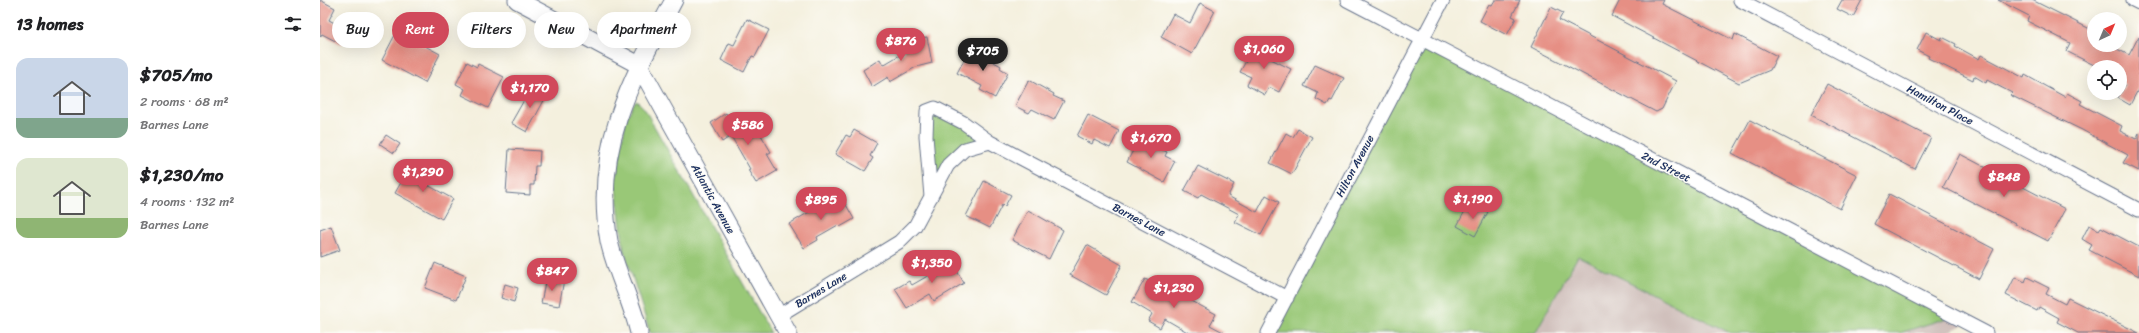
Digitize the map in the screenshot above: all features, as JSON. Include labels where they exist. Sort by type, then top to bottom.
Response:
[{"type":"street","points":[[517,0],[639,65]]},
{"type":"street","points":[[639,333],[615,263],[610,240],[604,202],[605,176],[616,120],[639,65],[674,0]]},
{"type":"street","name":"2nd Street","points":[[1347,0],[1986,333]]},
{"type":"street","name":"Hilton Avenue","points":[[1268,333],[1443,0]]},
{"type":"street","name":"Hamilton Place","points":[[1740,0],[2139,210]]},
{"type":"street","points":[[2133,0],[2139,4]]},
{"type":"street","name":"Atlantic Avenue","points":[[639,65],[788,333]]},
{"type":"street","name":"Barnes Lane","points":[[931,197],[926,136],[927,111],[935,108],[964,123],[990,142],[1287,298]]},
{"type":"street","name":"Barnes Lane","points":[[778,316],[899,242],[915,226],[948,165],[965,148],[990,142]]},
{"type":"shaded area","points":[[1577,256],[1730,333],[1535,333]]},
{"type":"shaded area","points":[[1950,317],[1964,325],[1945,333],[1900,333]]},
{"type":"green space","points":[[1425,41],[1950,317],[1900,333],[1730,333],[1578,256],[1535,333],[1269,333]]},
{"type":"green space","points":[[637,101],[644,108],[771,333],[650,333],[624,250],[615,182],[626,119],[634,103]]},
{"type":"green space","points":[[935,108],[990,142],[965,149],[931,197],[926,136]]},
{"type":"building","points":[[320,0],[335,8],[329,20],[332,22],[332,39],[322,34],[320,37]]},
{"type":"building","points":[[1495,0],[1520,0],[1512,16],[1516,18],[1507,35],[1480,21],[1489,4],[1492,5]]},
{"type":"building","points":[[1620,0],[1664,0],[1662,4],[1733,40],[1735,34],[1777,56],[1770,70],[1739,83],[1612,16]]},
{"type":"building","points":[[1842,0],[1862,0],[1853,17],[1837,9]]},
{"type":"building","points":[[1998,0],[2032,0],[2087,28],[2087,52],[2123,52],[2129,55],[2139,36],[2139,88],[2130,105],[2121,100],[2127,100],[2127,60],[2087,60],[2087,62],[2066,51],[2070,43],[2027,21],[2029,16]]},
{"type":"building","points":[[1200,3],[1215,11],[1192,54],[1161,37],[1173,14],[1190,23]]},
{"type":"building","points":[[1551,7],[1563,13],[1559,20],[1676,81],[1662,109],[1656,112],[1531,47]]},
{"type":"building","points":[[747,19],[769,30],[755,57],[752,56],[744,72],[721,60],[729,43],[734,45]]},
{"type":"building","points":[[1926,32],[1941,40],[1942,37],[1956,44],[1955,46],[1979,59],[1981,55],[2024,78],[2025,75],[2065,97],[2067,93],[2082,101],[2080,104],[2122,126],[2120,131],[2136,139],[2139,133],[2139,171],[2123,163],[2128,155],[2082,130],[2010,95],[2012,93],[1987,80],[1986,83],[1974,76],[1973,80],[1928,58],[1929,56],[1917,50]]},
{"type":"building","points":[[927,37],[932,63],[916,67],[890,82],[888,77],[872,87],[863,70],[880,59],[883,65],[905,52],[903,41]]},
{"type":"building","points":[[392,41],[392,48],[429,48],[440,54],[425,83],[382,60]]},
{"type":"building","points":[[1257,41],[1274,50],[1269,58],[1291,69],[1279,92],[1269,87],[1265,95],[1247,85],[1251,77],[1240,72]]},
{"type":"building","points":[[972,45],[982,51],[980,54],[1001,66],[1000,68],[1008,73],[995,98],[980,90],[982,86],[957,73]]},
{"type":"building","points":[[467,62],[477,67],[478,64],[504,77],[488,108],[462,95],[465,89],[456,84]]},
{"type":"building","points":[[1315,65],[1344,78],[1332,101],[1330,100],[1327,105],[1316,99],[1318,93],[1304,86]]},
{"type":"building","points":[[1029,80],[1054,94],[1053,96],[1064,101],[1054,120],[1032,109],[1029,113],[1015,106]]},
{"type":"building","points":[[1827,84],[1931,138],[1915,169],[1811,115]]},
{"type":"building","points":[[536,86],[548,93],[527,132],[511,123],[528,93],[531,95]]},
{"type":"building","points":[[726,113],[736,129],[745,124],[747,128],[754,123],[771,152],[767,154],[777,171],[756,183],[748,170],[750,169],[731,136],[722,142],[711,123]]},
{"type":"building","points":[[1088,115],[1119,131],[1110,148],[1094,140],[1092,144],[1077,136]]},
{"type":"building","points":[[1750,120],[1857,175],[1840,209],[1732,153]]},
{"type":"building","points":[[1298,129],[1312,137],[1292,174],[1270,163],[1286,133],[1293,137]]},
{"type":"building","points":[[854,130],[877,143],[870,156],[873,158],[865,171],[835,154],[846,135],[850,137]]},
{"type":"building","points":[[1142,133],[1153,139],[1150,144],[1167,152],[1165,156],[1175,161],[1164,182],[1127,162]]},
{"type":"building","points":[[386,135],[400,144],[394,153],[380,144]]},
{"type":"building","points":[[509,149],[540,151],[539,166],[535,166],[534,185],[530,185],[530,195],[506,193]]},
{"type":"building","points":[[1960,154],[2065,209],[2048,241],[1943,187]]},
{"type":"building","points":[[411,165],[429,174],[424,183],[453,199],[442,219],[395,193]]},
{"type":"building","points":[[1198,166],[1234,184],[1228,196],[1257,212],[1266,195],[1279,202],[1261,235],[1235,222],[1239,214],[1201,194],[1198,198],[1184,191]]},
{"type":"building","points":[[984,181],[1011,195],[1005,206],[1002,205],[990,228],[966,216]]},
{"type":"building","points":[[840,194],[854,219],[840,227],[838,225],[817,237],[818,240],[804,248],[789,224]]},
{"type":"building","points":[[1889,194],[1994,249],[1979,279],[1874,224]]},
{"type":"building","points":[[1472,204],[1488,212],[1475,236],[1457,226],[1466,209],[1469,211]]},
{"type":"building","points":[[1028,210],[1063,230],[1049,259],[1012,240]]},
{"type":"building","points":[[2089,225],[2099,230],[2101,227],[2139,247],[2139,276],[2089,250],[2092,245],[2082,239]]},
{"type":"building","points":[[331,226],[340,250],[320,257],[320,230]]},
{"type":"building","points":[[1087,245],[1122,265],[1106,295],[1070,275]]},
{"type":"building","points":[[948,255],[964,283],[934,301],[930,294],[907,308],[895,289],[909,281],[912,285],[938,270],[934,264]]},
{"type":"building","points":[[435,263],[466,276],[456,300],[425,288]]},
{"type":"building","points":[[546,277],[564,280],[559,306],[541,303]]},
{"type":"building","points":[[2015,277],[2025,282],[2027,277],[2049,288],[2046,294],[2065,304],[2068,298],[2139,333],[2078,333],[2057,322],[2059,318],[2039,307],[2037,311],[2006,295]]},
{"type":"building","points":[[1145,279],[1159,286],[1160,284],[1216,314],[1210,325],[1225,333],[1189,333],[1165,319],[1160,328],[1148,321],[1152,314],[1132,302]]},
{"type":"building","points":[[505,284],[518,288],[514,302],[501,298]]}]
